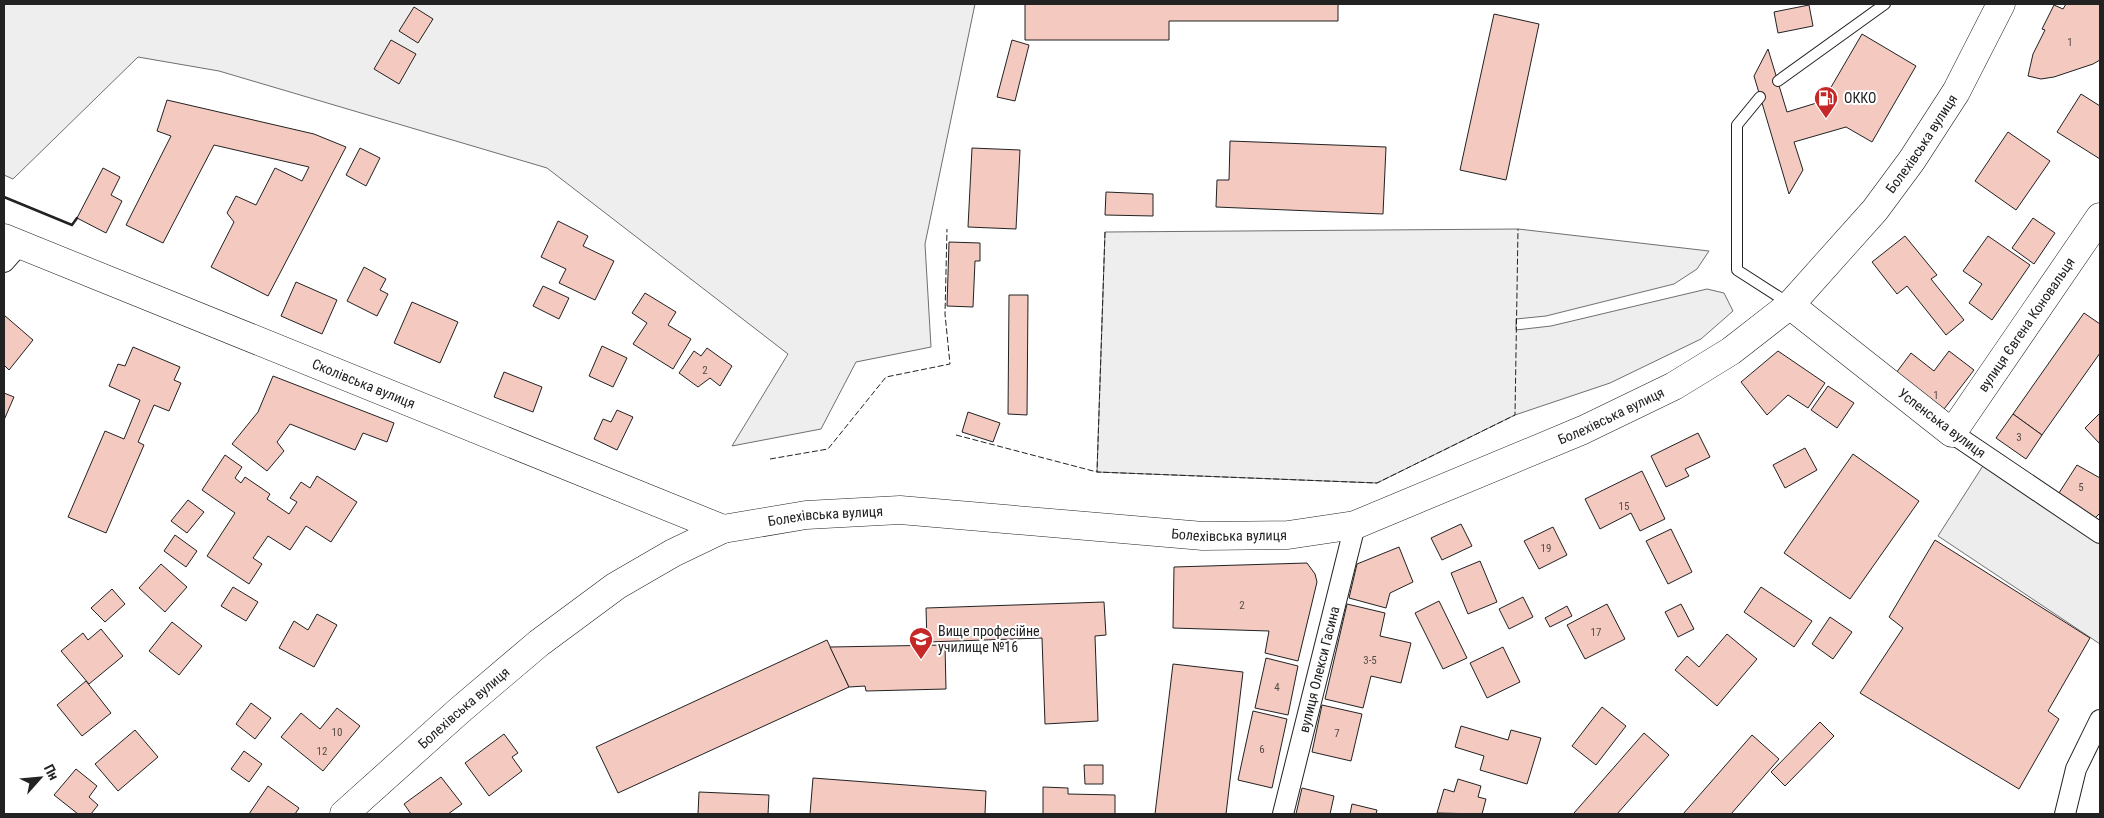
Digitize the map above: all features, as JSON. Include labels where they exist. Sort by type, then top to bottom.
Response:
[{"type":"main road","name":"Болехівська вулиця","points":[[344,814],[460,710],[539,643],[616,586],[673,553],[723,529],[806,515],[900,510],[1203,536],[1288,535],[1355,525],[1583,430],[1674,386],[1731,351],[1790,304],[1875,210],[1912,160],[1956,92],[2000,4]]},
{"type":"main road","name":"вулиця Євгена Коновальця","points":[[1952,433],[2100,217]]},
{"type":"main road","name":"Сколівська вулиця","points":[[9,248],[723,529]]},
{"type":"main road","name":"Успенська вулиця","points":[[1790,304],[1952,433]]},
{"type":"street","name":"Успенська вулиця","points":[[1952,433],[2100,533]]},
{"type":"street","name":"вулиця Олекси Гасина","points":[[1283,814],[1355,525]]},
{"type":"street","points":[[2065,814],[2076,769],[2100,720]]},
{"type":"lane","points":[[1778,81],[1884,4]]},
{"type":"lane","points":[[1760,97],[1736,125],[1737,270],[1790,304]]},
{"type":"shaded area","points":[[4,4],[975,4],[925,244],[931,347],[856,362],[821,429],[732,446],[788,354],[547,168],[219,71],[138,57],[13,179],[4,175]]},
{"type":"shaded area","points":[[1518,229],[1709,251],[1697,269],[1674,284],[1546,316],[1516,319],[1516,330],[1551,326],[1707,289],[1724,293],[1733,311],[1701,339],[1610,383],[1515,415],[1377,483],[1097,472],[1105,232]]},
{"type":"shaded area","points":[[1986,461],[2100,535],[2100,644],[1938,536]]},
{"type":"building","points":[[1025,4],[1338,4],[1338,21],[1169,21],[1169,40],[1025,40]]},
{"type":"building","points":[[2066,4],[2100,4],[2100,60],[2054,77],[2041,79],[2028,76],[2033,54],[2045,30],[2042,29],[2054,5],[2063,9]]},
{"type":"building","points":[[1809,5],[1813,26],[1778,33],[1774,12]]},
{"type":"building","points":[[414,7],[433,19],[418,43],[399,31]]},
{"type":"building","points":[[1494,14],[1539,24],[1506,180],[1460,170]]},
{"type":"building","name":"ОККО","points":[[1862,34],[1916,66],[1872,142],[1846,127],[1794,142],[1803,170],[1789,194],[1754,76],[1768,49],[1787,112],[1823,101]]},
{"type":"building","points":[[391,40],[416,54],[399,84],[374,69]]},
{"type":"building","points":[[1012,40],[1029,45],[1015,101],[997,97]]},
{"type":"building","points":[[2081,94],[2100,106],[2100,159],[2057,132]]},
{"type":"building","points":[[167,100],[314,134],[346,147],[268,296],[211,267],[234,222],[227,213],[236,196],[256,205],[275,168],[302,181],[309,167],[214,145],[163,243],[126,225],[171,136],[157,131]]},
{"type":"building","points":[[2008,132],[2050,161],[2016,210],[1975,181]]},
{"type":"building","points":[[1230,141],[1386,147],[1383,214],[1216,207],[1217,180],[1229,180]]},
{"type":"building","points":[[360,148],[380,158],[366,186],[346,175]]},
{"type":"building","points":[[972,148],[1020,150],[1016,229],[968,227]]},
{"type":"building","points":[[103,168],[120,177],[111,195],[122,201],[106,233],[77,218]]},
{"type":"building","points":[[1106,192],[1153,194],[1153,216],[1105,215]]},
{"type":"building","points":[[2033,218],[2055,233],[2034,264],[2012,248]]},
{"type":"building","points":[[558,221],[588,236],[583,246],[614,261],[595,300],[559,283],[566,269],[541,257]]},
{"type":"building","points":[[1905,236],[1937,275],[1931,279],[1964,320],[1946,335],[1907,286],[1897,294],[1872,262]]},
{"type":"building","points":[[1988,236],[2030,265],[1992,320],[1969,303],[1982,284],[1963,271]]},
{"type":"building","points":[[949,242],[980,243],[980,261],[975,261],[973,307],[947,306]]},
{"type":"building","points":[[364,267],[386,279],[380,290],[388,294],[377,316],[347,301]]},
{"type":"building","points":[[296,282],[337,300],[322,334],[281,316]]},
{"type":"building","points":[[543,286],[569,298],[559,319],[533,306]]},
{"type":"building","points":[[645,293],[676,312],[668,325],[691,339],[673,369],[633,344],[647,323],[632,313]]},
{"type":"building","points":[[1009,295],[1028,295],[1027,415],[1008,414]]},
{"type":"building","points":[[412,302],[458,322],[440,363],[394,343]]},
{"type":"building","points":[[2084,313],[2100,324],[2100,353],[2042,435],[2013,414]]},
{"type":"building","points":[[4,315],[33,340],[9,370],[4,365]]},
{"type":"building","points":[[602,346],[627,358],[613,387],[589,376]]},
{"type":"building","points":[[133,347],[180,367],[174,380],[181,383],[169,411],[154,405],[138,442],[144,445],[106,533],[68,517],[105,431],[124,439],[140,400],[109,386],[118,364],[125,366]]},
{"type":"building","points":[[707,348],[732,366],[720,386],[710,378],[698,387],[679,373],[694,351],[701,356]]},
{"type":"building","points":[[1778,351],[1825,383],[1808,408],[1788,395],[1767,415],[1741,382]]},
{"type":"building","points":[[1949,351],[1974,370],[1941,413],[1893,377],[1911,353],[1934,371]]},
{"type":"building","points":[[504,372],[542,387],[533,412],[494,397]]},
{"type":"building","points":[[273,376],[394,423],[387,442],[363,433],[355,450],[290,424],[277,442],[284,451],[267,471],[232,444],[258,412]]},
{"type":"building","points":[[1828,386],[1854,403],[1837,428],[1811,410]]},
{"type":"building","points":[[4,393],[14,397],[4,420]]},
{"type":"building","points":[[617,410],[633,417],[617,450],[594,439],[603,419],[611,422]]},
{"type":"building","points":[[968,412],[1000,423],[993,442],[962,432]]},
{"type":"building","points":[[2100,413],[2100,444],[2085,428]]},
{"type":"building","points":[[2013,414],[2042,435],[2026,459],[1996,438]]},
{"type":"building","points":[[1698,433],[1710,457],[1685,469],[1689,476],[1666,487],[1651,456]]},
{"type":"building","points":[[1805,448],[1817,470],[1785,488],[1773,465]]},
{"type":"building","points":[[1853,454],[1919,501],[1850,599],[1784,553]]},
{"type":"building","points":[[225,455],[242,467],[235,478],[241,483],[245,477],[270,494],[267,499],[289,514],[297,502],[290,498],[301,482],[310,488],[317,476],[357,502],[331,542],[306,526],[290,550],[268,536],[253,558],[262,564],[249,584],[207,556],[235,513],[202,490]]},
{"type":"building","points":[[2077,465],[2100,478],[2100,513],[2094,519],[2057,496]]},
{"type":"building","points":[[1642,471],[1665,519],[1640,531],[1631,513],[1600,529],[1585,499]]},
{"type":"building","points":[[188,500],[204,512],[187,533],[171,521]]},
{"type":"building","points":[[1461,524],[1472,546],[1442,560],[1431,538]]},
{"type":"building","points":[[1553,527],[1567,555],[1539,569],[1524,541]]},
{"type":"building","points":[[1671,529],[1692,572],[1668,584],[1646,541]]},
{"type":"building","points":[[175,535],[197,551],[186,567],[164,551]]},
{"type":"building","points":[[1935,540],[2090,638],[2048,711],[2059,719],[2019,789],[1860,693],[1903,628],[1889,617]]},
{"type":"building","points":[[1399,547],[1413,582],[1390,593],[1386,608],[1349,598],[1357,564]]},
{"type":"building","points":[[1480,561],[1497,602],[1468,614],[1451,573]]},
{"type":"building","points":[[1307,563],[1315,574],[1317,582],[1298,661],[1265,653],[1269,631],[1173,628],[1174,567]]},
{"type":"building","points":[[161,564],[187,587],[165,612],[139,588]]},
{"type":"building","points":[[233,587],[258,602],[246,621],[221,606]]},
{"type":"building","points":[[1761,587],[1812,621],[1794,647],[1744,612]]},
{"type":"building","points":[[112,589],[125,604],[105,622],[91,608]]},
{"type":"building","points":[[1523,597],[1533,617],[1509,629],[1499,609]]},
{"type":"building","points":[[1439,601],[1467,658],[1443,669],[1415,613]]},
{"type":"building","points":[[1104,602],[1106,635],[1095,636],[1098,721],[1045,724],[1042,638],[927,642],[926,608]]},
{"type":"building","points":[[1347,604],[1385,613],[1380,636],[1411,643],[1401,683],[1371,676],[1363,708],[1325,699]]},
{"type":"building","points":[[1607,604],[1625,639],[1585,659],[1567,625]]},
{"type":"building","points":[[1681,604],[1694,629],[1678,637],[1665,612]]},
{"type":"building","points":[[1567,606],[1572,616],[1550,627],[1545,618]]},
{"type":"building","points":[[317,614],[337,625],[314,667],[279,648],[294,621],[308,630]]},
{"type":"building","points":[[1830,617],[1852,632],[1833,659],[1812,644]]},
{"type":"building","points":[[172,622],[202,646],[179,675],[149,651]]},
{"type":"building","points":[[101,629],[123,656],[89,684],[61,651],[83,633],[88,640]]},
{"type":"building","points":[[1727,634],[1757,659],[1717,706],[1675,670],[1687,656],[1699,667]]},
{"type":"building","points":[[827,640],[849,687],[618,793],[596,747]]},
{"type":"building","points":[[945,645],[946,689],[866,691],[865,686],[849,687],[830,647]]},
{"type":"building","points":[[1503,647],[1520,682],[1487,698],[1470,663]]},
{"type":"building","points":[[1266,658],[1298,666],[1288,715],[1255,708]]},
{"type":"building","points":[[1173,664],[1243,672],[1226,814],[1155,814]]},
{"type":"building","points":[[86,681],[111,713],[82,736],[57,705]]},
{"type":"building","points":[[251,703],[271,718],[255,739],[236,724]]},
{"type":"building","points":[[1322,705],[1362,714],[1351,761],[1312,752]]},
{"type":"building","points":[[1602,707],[1626,726],[1596,765],[1572,746]]},
{"type":"building","points":[[337,708],[360,726],[323,771],[281,737],[301,713],[320,729]]},
{"type":"building","points":[[1253,711],[1287,719],[1272,788],[1238,780]]},
{"type":"building","points":[[1820,722],[1834,736],[1785,786],[1771,772]]},
{"type":"building","points":[[1461,726],[1508,740],[1511,730],[1541,738],[1527,784],[1480,770],[1484,756],[1455,747]]},
{"type":"building","points":[[135,730],[158,757],[118,791],[95,764]]},
{"type":"building","points":[[1644,733],[1669,755],[1617,814],[1574,813]]},
{"type":"building","points":[[504,734],[518,753],[512,757],[522,771],[489,796],[465,763]]},
{"type":"building","points":[[1752,735],[1779,759],[1731,814],[1683,814]]},
{"type":"building","points":[[244,751],[262,764],[249,782],[231,769]]},
{"type":"building","points":[[1084,765],[1103,765],[1103,784],[1085,784]]},
{"type":"building","points":[[76,769],[97,786],[89,797],[98,805],[91,814],[78,814],[54,795]]},
{"type":"building","points":[[441,777],[462,804],[448,814],[411,814],[404,804]]},
{"type":"building","points":[[813,778],[986,791],[985,814],[810,814]]},
{"type":"building","points":[[1458,779],[1481,786],[1478,797],[1486,799],[1482,814],[1437,813],[1444,789],[1454,792]]},
{"type":"building","points":[[268,786],[299,808],[295,814],[249,814]]},
{"type":"building","points":[[1043,787],[1068,788],[1068,794],[1115,795],[1115,814],[1043,814]]},
{"type":"building","points":[[1302,788],[1334,796],[1330,814],[1296,814]]},
{"type":"building","points":[[699,792],[769,795],[768,814],[698,814]]},
{"type":"building","points":[[1352,804],[1377,810],[1376,814],[1350,814]]},
{"type":"fence","points":[[770,459],[828,449],[886,377],[950,364],[945,314],[947,229]]},
{"type":"fence","points":[[1105,232],[1097,472],[1377,483],[1515,415],[1518,229]]},
{"type":"fence","points":[[956,435],[1097,472]]},
{"type":"wall","points":[[4,197],[72,225],[77,218]]},
{"type":"place","name":"ОККО","points":[[1826,119]]},
{"type":"place","name":"Вище професійне училище №16","points":[[921,660]]}]
